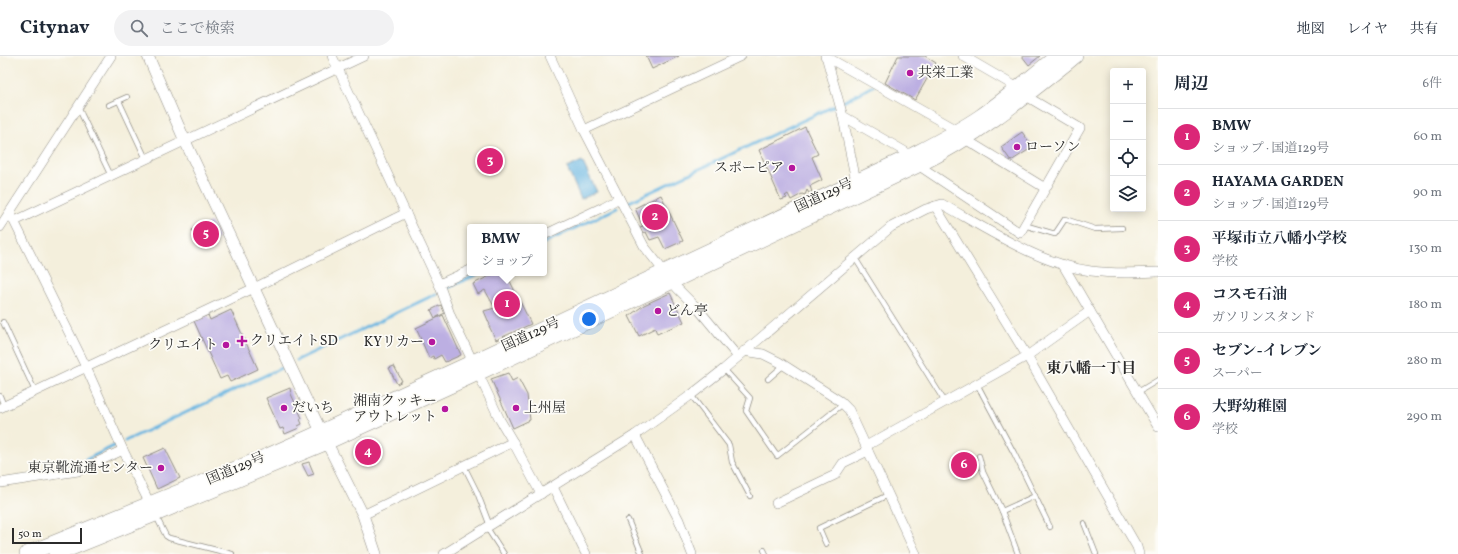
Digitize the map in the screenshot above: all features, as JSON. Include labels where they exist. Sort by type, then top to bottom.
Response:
[{"type":"highway","name":"国道129号","points":[[56,554],[153,509],[324,437],[915,161],[1005,113],[1022,92],[1057,56]]},
{"type":"highway","name":"国道129号","points":[[1022,92],[1075,56]]},
{"type":"highway","name":"国道129号","points":[[668,276],[856,181],[915,161]]},
{"type":"highway","name":"国道129号","points":[[27,554],[153,509]]},
{"type":"street","points":[[12,217],[78,107],[111,56]]},
{"type":"street","points":[[148,56],[185,142],[324,437],[363,515],[376,554]]},
{"type":"street","points":[[332,56],[439,284],[451,317],[500,420],[540,494]]},
{"type":"street","points":[[0,227],[12,217],[111,176],[364,56]]},
{"type":"street","points":[[550,56],[584,130],[644,246],[668,276],[741,354],[763,354],[843,404],[849,410],[916,554]]},
{"type":"street","points":[[584,130],[741,56]]},
{"type":"street","points":[[826,56],[962,135],[1045,188]]},
{"type":"street","points":[[826,56],[843,116],[856,181]]},
{"type":"street","points":[[843,116],[904,151],[915,161],[1020,233],[1080,128],[963,56]]},
{"type":"street","points":[[547,234],[603,207],[618,198]]},
{"type":"street","points":[[448,553],[635,435],[691,395],[892,227],[926,209],[942,204],[1034,254],[1063,265],[1090,271],[1118,274],[1158,272]]},
{"type":"street","points":[[935,206],[1027,356],[1137,547],[1139,554]]},
{"type":"street","points":[[2,407],[254,288],[406,212]]},
{"type":"street","points":[[12,217],[86,367],[123,450],[153,509]]},
{"type":"street","points":[[1063,265],[1158,427]]},
{"type":"street","points":[[439,284],[467,271]]},
{"type":"street","points":[[776,503],[835,475],[843,463],[945,402],[1027,356],[1090,311]]},
{"type":"street","points":[[635,435],[679,520],[692,554]]},
{"type":"street","points":[[363,515],[513,442]]},
{"type":"street","points":[[0,483],[78,471],[123,450]]},
{"type":"street","points":[[553,487],[586,554]]},
{"type":"lane","points":[[109,105],[127,97]]},
{"type":"lane","points":[[119,101],[147,159]]},
{"type":"lane","points":[[78,107],[111,176]]},
{"type":"lane","points":[[1024,225],[1054,234],[1065,219],[1095,229],[1122,228]]},
{"type":"lane","points":[[855,258],[945,402]]},
{"type":"lane","points":[[3,322],[35,391]]},
{"type":"lane","points":[[768,379],[784,366]]},
{"type":"lane","points":[[724,368],[750,398],[746,411],[777,456],[843,404]]},
{"type":"lane","points":[[1138,392],[1158,380]]},
{"type":"lane","points":[[977,384],[1050,527]]},
{"type":"lane","points":[[691,395],[729,444],[732,462],[750,496]]},
{"type":"lane","points":[[0,396],[2,407]]},
{"type":"lane","points":[[979,456],[984,472],[1002,511],[1018,554]]},
{"type":"lane","points":[[464,466],[477,492],[488,527],[504,554]]},
{"type":"lane","points":[[826,544],[819,528],[888,495]]},
{"type":"lane","points":[[1002,511],[1035,496]]},
{"type":"lane","points":[[153,509],[166,536],[169,538],[232,554]]},
{"type":"lane","points":[[628,520],[642,554]]},
{"type":"lane","points":[[1084,523],[1096,554]]},
{"type":"water","points":[[582,161],[597,192],[581,199],[567,168]]},
{"type":"building","points":[[646,56],[679,56],[652,69]]},
{"type":"building","name":"共栄工業","points":[[898,56],[925,56],[936,63],[915,100],[885,83]]},
{"type":"building","points":[[1022,56],[1040,56],[1029,65]]},
{"type":"building","name":"スポーピア","points":[[805,127],[818,154],[812,157],[822,180],[810,186],[812,192],[809,193],[807,190],[805,195],[802,194],[791,200],[788,194],[785,196],[787,198],[781,200],[759,150]]},
{"type":"building","name":"ローソン","points":[[1022,132],[1033,147],[1011,161],[1001,147]]},
{"type":"building","points":[[661,195],[683,241],[665,249],[659,237],[650,240],[646,232],[643,233],[640,227],[643,226],[635,208]]},
{"type":"building","points":[[211,222],[219,238],[200,247],[192,230]]},
{"type":"building","points":[[490,276],[507,276],[531,324],[496,340],[484,311],[495,308],[485,290],[478,294],[473,284]]},
{"type":"building","name":"どん亭","points":[[670,293],[684,322],[657,334],[655,328],[639,336],[629,316],[644,305]]},
{"type":"building","points":[[441,305],[445,313],[435,318],[431,310]]},
{"type":"building","name":"クリエイト","points":[[231,310],[258,369],[230,382],[227,376],[220,379],[194,321],[208,315],[210,320]]},
{"type":"building","points":[[443,315],[461,355],[445,362],[441,355],[434,359],[433,356],[429,358],[416,328]]},
{"type":"building","points":[[394,366],[402,381],[397,384],[389,368]]},
{"type":"building","name":"上州屋","points":[[508,373],[512,381],[518,378],[527,395],[530,420],[513,428],[491,379]]},
{"type":"building","name":"だいち","points":[[290,388],[291,394],[302,418],[300,419],[302,424],[298,426],[299,428],[285,434],[283,428],[280,429],[266,398]]},
{"type":"building","name":"東京靴流通センター","points":[[165,448],[180,478],[157,489],[143,458]]},
{"type":"building","points":[[309,462],[314,474],[308,476],[302,464]]},
{"type":"waterway","points":[[843,102],[873,86]]},
{"type":"waterway","points":[[627,203],[834,106]]},
{"type":"waterway","points":[[547,242],[617,208]]},
{"type":"waterway","points":[[448,288],[474,276]]},
{"type":"waterway","points":[[297,360],[436,294]]},
{"type":"waterway","points":[[125,441],[281,368]]},
{"type":"waterway","points":[[69,468],[116,445]]},
{"type":"place","name":"共栄工業","points":[[910,73]]},
{"type":"place","name":"ローソン","points":[[1017,147]]},
{"type":"place","name":"平塚市立八幡小学校","points":[[490,161]]},
{"type":"place","name":"スポーピア","points":[[792,168]]},
{"type":"place","name":"HAYAMA GARDEN","points":[[655,217]]},
{"type":"place","name":"セブン-イレブン","points":[[206,234]]},
{"type":"place","name":"BMW","points":[[507,304]]},
{"type":"place","name":"どん亭","points":[[658,311]]},
{"type":"place","name":"クリエイトSD","points":[[242,341]]},
{"type":"place","name":"KYリカー","points":[[432,342]]},
{"type":"place","name":"クリエイト","points":[[226,345]]},
{"type":"place","name":"だいち","points":[[284,408]]},
{"type":"place","name":"上州屋","points":[[516,408]]},
{"type":"place","name":"湘南クッキー アウトレット","points":[[445,409]]},
{"type":"place","name":"コスモ石油","points":[[368,452]]},
{"type":"place","name":"大野幼稚園","points":[[964,465]]},
{"type":"place","name":"東京靴流通センター","points":[[161,468]]},
{"type":"district","name":"東八幡一丁目","points":[[1091,369]]}]
